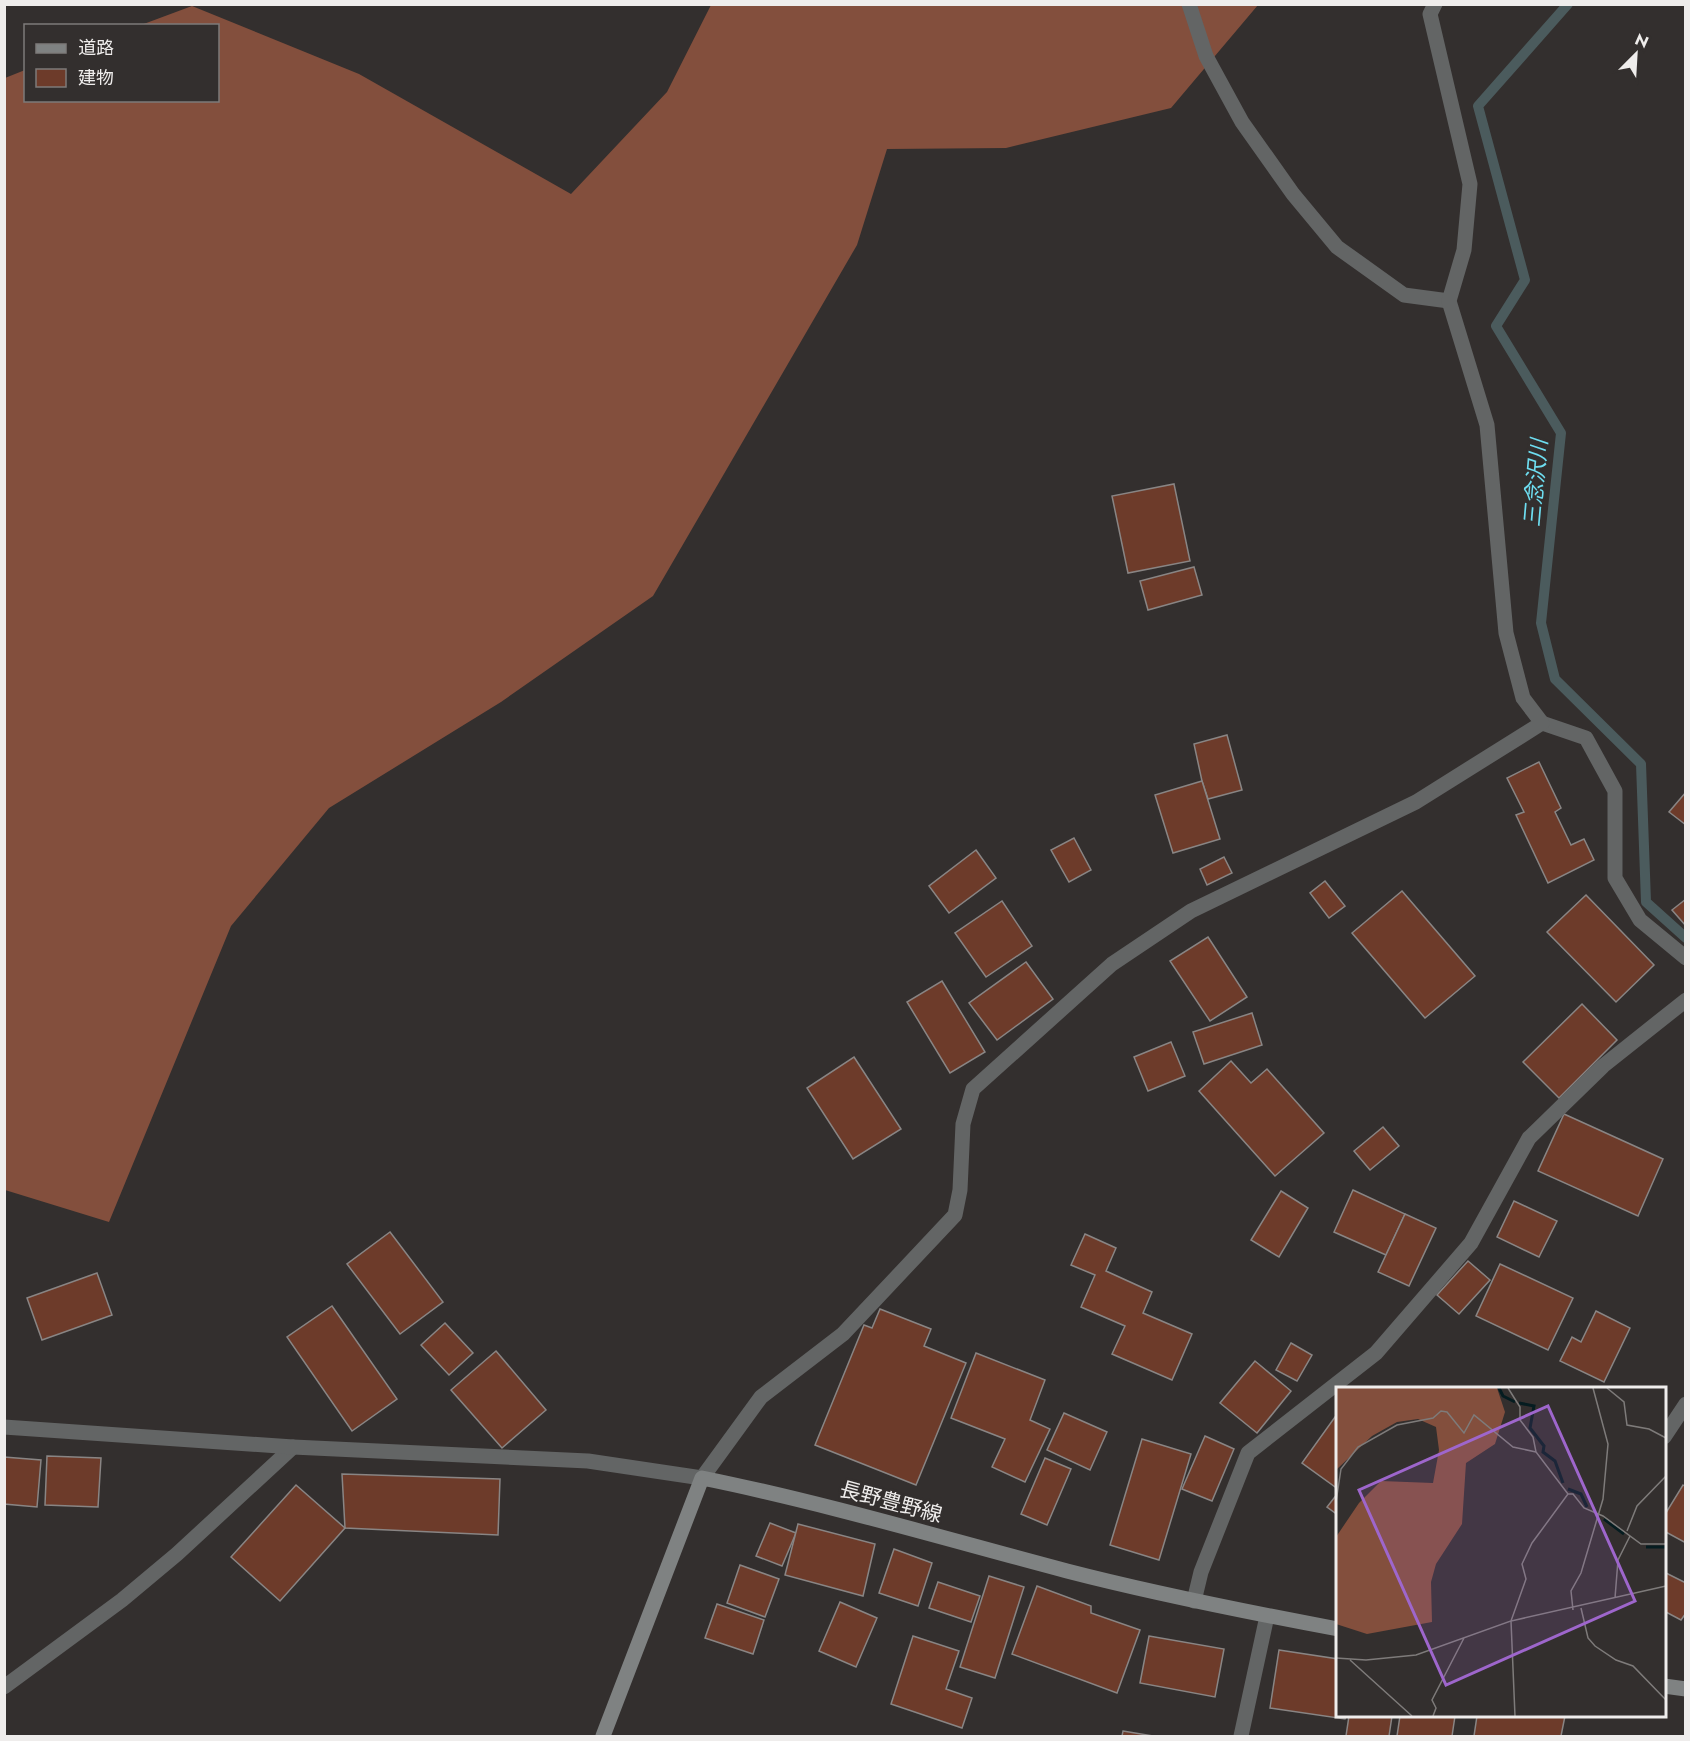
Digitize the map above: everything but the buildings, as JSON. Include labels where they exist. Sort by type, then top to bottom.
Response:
[{"type":"main road","name":"長野豊野線","points":[[702,1478],[772,1492],[1070,1572],[1194,1601],[1336,1629]]},
{"type":"main road","points":[[603,1737],[702,1478]]},
{"type":"main road","points":[[1666,1686],[1686,1689]]},
{"type":"street","points":[[1189,4],[1206,56],[1242,122],[1293,194],[1336,247],[1404,295],[1449,301]]},
{"type":"street","points":[[1435,4],[1430,14],[1470,184],[1464,250],[1449,301],[1486,424],[1506,633],[1523,698],[1542,723],[1586,738],[1615,791],[1615,878],[1640,920],[1686,958]]},
{"type":"street","points":[[4,1427],[293,1446],[588,1461],[702,1478],[761,1397],[843,1334],[955,1215],[960,1190],[963,1124],[973,1089],[1112,964],[1191,911],[1416,802],[1542,723]]},
{"type":"street","points":[[1194,1601],[1200,1572],[1248,1453],[1376,1353],[1471,1243],[1529,1138],[1603,1066],[1686,1000]]},
{"type":"street","points":[[1666,1435],[1686,1404]]},
{"type":"street","points":[[4,1687],[122,1600],[168,1562],[293,1446]]},
{"type":"street","points":[[1241,1737],[1266,1616]]},
{"type":"shaded area","points":[[711,5],[1258,5],[1171,108],[1006,148],[887,149],[857,245],[653,596],[501,702],[329,808],[231,926],[109,1222],[5,1190],[5,78],[24,70],[24,102],[219,102],[219,24],[144,24],[192,6],[359,74],[571,194],[667,92]]},
{"type":"waterway","name":"三念沢川","points":[[1568,4],[1478,106],[1525,280],[1496,326],[1561,433],[1541,623],[1555,679],[1641,764],[1646,902],[1686,938]]}]
